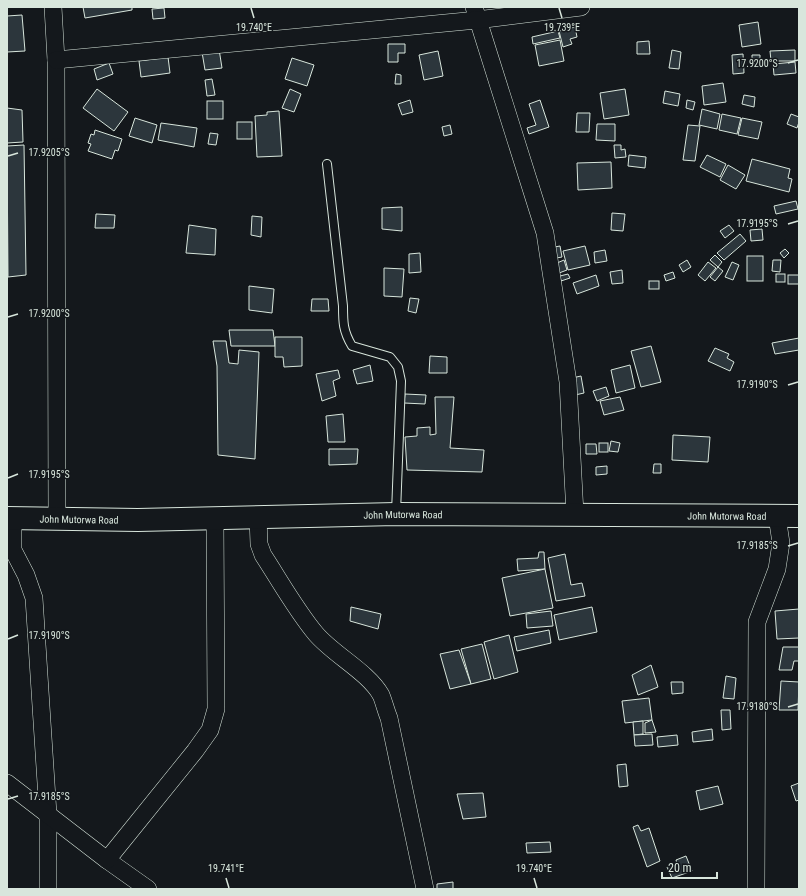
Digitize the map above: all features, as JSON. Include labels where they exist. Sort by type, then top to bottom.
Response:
[{"type":"street","points":[[53,7],[56,60],[57,519]]},
{"type":"street","points":[[56,60],[475,14],[581,7]]},
{"type":"street","points":[[475,14],[545,233],[568,382],[576,514]]},
{"type":"street","name":"John Mutorwa Road","points":[[10,518],[138,520],[396,514],[799,516]]},
{"type":"street","points":[[756,889],[757,622],[777,569],[781,543],[777,516]]},
{"type":"street","points":[[258,517],[259,544],[263,555],[306,620],[316,634],[371,683],[381,696],[389,718],[425,889]]},
{"type":"street","points":[[10,518],[13,550],[26,575],[34,598],[48,814],[48,889]]},
{"type":"street","points":[[107,860],[195,751],[210,730],[216,709],[215,519]]},
{"type":"street","points":[[7,783],[107,860],[148,889]]},
{"type":"lane","points":[[327,164],[343,306],[343,324],[346,336],[352,346],[390,357],[398,368],[401,381],[396,514]]},
{"type":"building","points":[[83,7],[132,7],[132,10],[85,18]]},
{"type":"building","points":[[164,8],[165,18],[153,19],[152,9]]},
{"type":"building","points":[[22,15],[25,51],[7,52],[7,16]]},
{"type":"building","points":[[758,22],[761,44],[742,47],[739,25]]},
{"type":"building","points":[[575,27],[577,37],[570,39],[572,44],[563,47],[559,31]]},
{"type":"building","points":[[558,31],[560,38],[533,44],[532,37]]},
{"type":"building","points":[[560,40],[564,61],[539,66],[535,45]]},
{"type":"building","points":[[649,41],[650,54],[637,54],[637,42]]},
{"type":"building","points":[[388,44],[405,44],[405,53],[398,53],[398,62],[388,62]]},
{"type":"building","points":[[219,49],[222,68],[205,70],[202,52]]},
{"type":"building","points":[[672,50],[681,52],[679,69],[669,68]]},
{"type":"building","points":[[795,50],[795,61],[771,61],[770,51]]},
{"type":"building","points":[[438,51],[443,76],[424,80],[419,55]]},
{"type":"building","points":[[743,54],[744,73],[733,74],[732,55]]},
{"type":"building","points":[[752,55],[760,55],[760,64],[752,63]]},
{"type":"building","points":[[168,57],[170,73],[141,77],[139,61]]},
{"type":"building","points":[[292,58],[314,65],[307,86],[285,79]]},
{"type":"building","points":[[795,62],[796,73],[774,75],[773,64]]},
{"type":"building","points":[[109,63],[113,74],[97,80],[94,69]]},
{"type":"building","points":[[396,74],[401,75],[401,84],[395,84]]},
{"type":"building","points":[[212,79],[215,95],[207,96],[205,80]]},
{"type":"building","points":[[723,83],[726,102],[704,105],[702,86]]},
{"type":"building","points":[[97,89],[128,112],[114,131],[83,108]]},
{"type":"building","points":[[290,89],[301,94],[294,112],[282,108]]},
{"type":"building","points":[[625,89],[629,115],[604,119],[600,93]]},
{"type":"building","points":[[665,91],[680,94],[678,106],[663,103]]},
{"type":"building","points":[[744,95],[755,97],[754,107],[742,104]]},
{"type":"building","points":[[410,100],[413,112],[402,115],[398,104]]},
{"type":"building","points":[[540,100],[549,127],[529,134],[527,128],[536,125],[529,104]]},
{"type":"building","points":[[687,100],[695,102],[693,110],[686,108]]},
{"type":"building","points":[[207,101],[223,101],[223,119],[207,119]]},
{"type":"building","points":[[7,108],[22,110],[23,142],[7,143]]},
{"type":"building","points":[[702,109],[720,114],[717,129],[699,125]]},
{"type":"building","points":[[279,111],[282,156],[257,157],[255,116],[267,115],[267,112]]},
{"type":"building","points":[[577,113],[590,113],[589,132],[576,132]]},
{"type":"building","points":[[722,114],[741,118],[737,134],[719,130]]},
{"type":"building","points":[[791,114],[799,117],[797,128],[787,124]]},
{"type":"building","points":[[135,118],[157,125],[152,143],[129,136]]},
{"type":"building","points":[[742,118],[762,122],[758,139],[738,135]]},
{"type":"building","points":[[237,122],[252,122],[252,139],[237,139]]},
{"type":"building","points":[[161,123],[197,128],[194,147],[158,140]]},
{"type":"building","points":[[597,124],[615,124],[615,141],[596,140]]},
{"type":"building","points":[[450,125],[452,134],[444,136],[442,127]]},
{"type":"building","points":[[688,125],[700,126],[695,161],[683,160]]},
{"type":"building","points":[[95,130],[122,139],[118,151],[115,150],[112,159],[88,151],[91,144],[88,143],[91,134],[94,135]]},
{"type":"building","points":[[210,133],[218,134],[216,145],[208,144]]},
{"type":"building","points":[[24,145],[26,275],[8,277],[7,146]]},
{"type":"building","points":[[614,145],[621,145],[621,150],[625,149],[626,157],[615,158]]},
{"type":"building","points":[[629,155],[646,157],[645,168],[628,166]]},
{"type":"building","points":[[707,155],[726,164],[720,177],[700,167]]},
{"type":"building","points":[[752,159],[790,169],[788,178],[792,179],[789,192],[746,181]]},
{"type":"building","points":[[611,162],[612,188],[578,190],[577,163]]},
{"type":"building","points":[[728,165],[745,175],[736,189],[720,180]]},
{"type":"building","points":[[796,201],[798,209],[776,214],[774,206]]},
{"type":"building","points":[[402,207],[402,231],[382,229],[382,208]]},
{"type":"building","points":[[612,213],[625,214],[623,231],[611,230]]},
{"type":"building","points":[[96,214],[115,215],[114,228],[95,228]]},
{"type":"building","points":[[252,216],[262,217],[261,237],[251,235]]},
{"type":"building","points":[[189,225],[216,229],[215,255],[186,253]]},
{"type":"building","points":[[729,225],[734,231],[725,238],[720,231]]},
{"type":"building","points":[[762,229],[763,240],[751,241],[750,230]]},
{"type":"building","points":[[740,234],[746,241],[724,260],[717,253]]},
{"type":"building","points":[[560,246],[562,257],[551,259],[549,248]]},
{"type":"building","points":[[585,246],[590,265],[568,270],[563,251]]},
{"type":"building","points":[[785,249],[789,253],[784,258],[780,253]]},
{"type":"building","points":[[605,250],[607,261],[595,263],[594,252]]},
{"type":"building","points":[[420,253],[421,272],[409,273],[409,254]]},
{"type":"building","points":[[715,255],[722,262],[718,267],[710,260]]},
{"type":"building","points":[[747,256],[763,256],[763,281],[747,281]]},
{"type":"building","points":[[564,260],[567,270],[559,273],[557,263]]},
{"type":"building","points":[[687,260],[691,267],[683,272],[679,265]]},
{"type":"building","points":[[773,260],[781,260],[780,272],[772,271]]},
{"type":"building","points":[[708,262],[716,268],[705,281],[698,275]]},
{"type":"building","points":[[732,262],[739,265],[733,280],[725,277]]},
{"type":"building","points":[[718,267],[723,271],[715,281],[710,277]]},
{"type":"building","points":[[384,268],[404,269],[402,297],[384,296]]},
{"type":"building","points":[[622,270],[623,283],[612,284],[610,272]]},
{"type":"building","points":[[673,272],[675,278],[666,281],[664,275]]},
{"type":"building","points":[[568,274],[570,278],[561,281],[560,276]]},
{"type":"building","points":[[776,274],[785,274],[785,282],[776,282]]},
{"type":"building","points":[[596,275],[599,286],[577,294],[573,283]]},
{"type":"building","points":[[788,275],[799,275],[799,284],[788,284]]},
{"type":"building","points":[[649,281],[659,281],[659,289],[649,289]]},
{"type":"building","points":[[249,286],[274,289],[272,313],[249,310]]},
{"type":"building","points":[[410,298],[419,299],[416,313],[408,311]]},
{"type":"building","points":[[312,299],[328,299],[329,311],[311,311]]},
{"type":"building","points":[[229,330],[273,330],[275,346],[231,346]]},
{"type":"building","points":[[275,337],[302,337],[302,366],[284,367],[283,357],[275,357]]},
{"type":"building","points":[[799,338],[799,350],[775,354],[772,343]]},
{"type":"building","points":[[213,341],[226,341],[229,363],[238,364],[239,350],[259,352],[255,459],[218,455],[217,366]]},
{"type":"building","points":[[651,346],[661,382],[641,387],[631,351]]},
{"type":"building","points":[[715,348],[729,354],[727,358],[734,362],[730,371],[708,361]]},
{"type":"building","points":[[430,356],[447,357],[447,373],[429,373]]},
{"type":"building","points":[[370,365],[373,381],[357,384],[353,370]]},
{"type":"building","points":[[630,365],[635,388],[616,393],[611,370]]},
{"type":"building","points":[[338,370],[340,378],[333,381],[336,396],[322,401],[316,374]]},
{"type":"building","points":[[581,376],[584,393],[575,395],[572,378]]},
{"type":"building","points":[[606,387],[609,396],[597,401],[593,391]]},
{"type":"building","points":[[405,394],[426,395],[425,404],[404,403]]},
{"type":"building","points":[[435,397],[454,397],[450,448],[484,450],[482,472],[407,470],[405,437],[417,436],[417,428],[430,427],[430,435],[436,434]]},
{"type":"building","points":[[620,397],[624,410],[604,415],[600,401]]},
{"type":"building","points":[[343,414],[345,442],[328,442],[326,416]]},
{"type":"building","points":[[673,435],[710,437],[708,462],[672,460]]},
{"type":"building","points":[[611,441],[620,443],[618,452],[609,451]]},
{"type":"building","points":[[599,443],[608,443],[608,452],[599,452]]},
{"type":"building","points":[[586,444],[596,444],[597,454],[586,454]]},
{"type":"building","points":[[329,449],[358,449],[357,464],[329,465]]},
{"type":"building","points":[[654,464],[661,464],[661,473],[653,473]]},
{"type":"building","points":[[607,466],[607,474],[596,475],[596,467]]},
{"type":"building","points":[[539,552],[544,552],[545,569],[518,571],[517,559],[538,558]]},
{"type":"building","points":[[565,554],[571,585],[582,583],[585,596],[556,601],[548,558]]},
{"type":"building","points":[[545,569],[553,608],[510,616],[502,578]]},
{"type":"building","points":[[351,607],[381,614],[378,629],[350,621]]},
{"type":"building","points":[[592,607],[597,632],[559,640],[554,615]]},
{"type":"building","points":[[799,609],[799,638],[777,639],[775,611]]},
{"type":"building","points":[[551,611],[553,626],[527,628],[526,614]]},
{"type":"building","points":[[549,630],[551,643],[517,651],[514,637]]},
{"type":"building","points":[[509,635],[518,672],[494,679],[484,642]]},
{"type":"building","points":[[482,644],[491,679],[471,684],[461,649]]},
{"type":"building","points":[[783,647],[799,647],[799,661],[794,661],[792,670],[779,670]]},
{"type":"building","points":[[459,650],[471,684],[450,689],[440,654]]},
{"type":"building","points":[[651,665],[658,687],[638,695],[632,675]]},
{"type":"building","points":[[726,676],[736,678],[734,699],[723,698]]},
{"type":"building","points":[[781,681],[799,682],[798,710],[779,710]]},
{"type":"building","points":[[671,682],[683,682],[683,693],[672,694]]},
{"type":"building","points":[[649,698],[652,720],[625,723],[622,701]]},
{"type":"building","points":[[721,710],[730,710],[731,729],[722,730]]},
{"type":"building","points":[[652,720],[656,732],[645,733],[645,723]]},
{"type":"building","points":[[643,721],[643,734],[634,735],[633,722]]},
{"type":"building","points":[[712,729],[713,740],[693,742],[692,732]]},
{"type":"building","points":[[652,734],[653,745],[635,746],[634,735]]},
{"type":"building","points":[[677,735],[678,745],[658,747],[657,737]]},
{"type":"building","points":[[626,764],[628,786],[619,787],[617,765]]},
{"type":"building","points":[[799,783],[799,800],[796,801],[791,786]]},
{"type":"building","points":[[718,786],[723,804],[700,810],[696,791]]},
{"type":"building","points":[[483,793],[486,817],[463,819],[457,794]]},
{"type":"building","points":[[638,825],[641,831],[649,828],[660,861],[647,867],[633,827]]},
{"type":"building","points":[[550,842],[551,852],[527,853],[526,843]]},
{"type":"building","points":[[686,856],[692,871],[672,878],[667,867],[677,864],[676,860]]},
{"type":"building","points":[[453,882],[453,889],[437,889],[437,884]]}]
